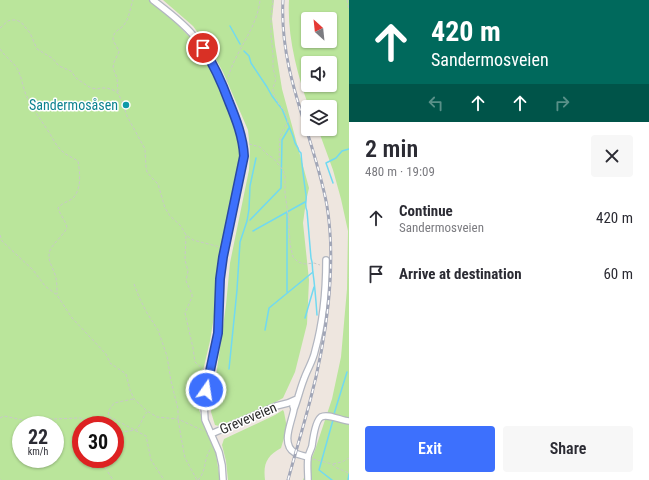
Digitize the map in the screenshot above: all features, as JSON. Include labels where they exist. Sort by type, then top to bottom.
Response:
[{"type":"street","name":"Greveveien","points":[[153,0],[181,23],[196,38],[208,55],[224,89],[239,129],[242,142],[244,156],[224,248],[220,279],[218,333],[204,405],[206,424],[216,443],[221,462],[223,480]]},
{"type":"street","points":[[294,408],[303,380],[313,359],[317,346],[323,310],[326,263]]},
{"type":"street","points":[[288,403],[298,399]]},
{"type":"street","name":"Greveveien","points":[[211,434],[276,406],[288,403],[294,408],[288,436],[289,448],[294,452],[308,457]]},
{"type":"street","points":[[308,480],[308,457],[317,423],[321,417],[326,416],[349,421]]},
{"type":"path","points":[[134,0],[127,20],[123,26],[114,33],[113,39],[119,52],[113,68],[117,78],[118,93],[124,104],[127,116],[145,149],[147,172],[158,184],[165,208],[170,216],[180,225],[186,235],[193,240],[224,248]]},
{"type":"path","points":[[224,89],[232,67],[255,21],[259,10],[260,0]]},
{"type":"path","points":[[273,0],[271,34],[273,68],[276,79],[273,93],[285,112],[288,121],[280,137],[278,164]]},
{"type":"path","points":[[347,0],[349,10]]},
{"type":"path","points":[[0,28],[11,20],[21,22],[30,33],[37,49],[52,58],[59,66],[71,71],[76,78],[91,88],[107,88],[118,93]]},
{"type":"path","points":[[0,49],[18,70],[29,102],[59,148],[64,153],[78,161],[79,187],[72,198],[60,205],[58,208],[67,228],[50,249],[48,255],[55,274],[57,295]]},
{"type":"path","points":[[242,142],[260,147],[282,168],[285,178],[286,207],[289,214],[290,244],[293,257],[298,262],[305,264],[314,263],[322,266],[326,263]]},
{"type":"path","points":[[0,235],[2,241],[33,270],[46,286],[57,295],[72,318],[106,354],[110,363],[126,374],[134,399],[147,411],[157,417],[178,419],[211,434]]},
{"type":"path","points":[[186,235],[185,260],[188,270],[186,281],[192,297],[185,312],[195,362],[209,376]]},
{"type":"path","points":[[134,284],[147,313],[158,330],[167,356],[178,409],[180,437],[185,458],[197,480],[202,476],[207,455],[211,446],[216,443]]},
{"type":"path","points":[[134,399],[114,403],[109,410],[108,416],[146,436],[151,460],[164,480]]},
{"type":"path","points":[[124,432],[136,430],[142,417],[147,411]]},
{"type":"path","points":[[0,418],[4,416],[23,420],[72,418]]},
{"type":"path","points":[[308,457],[332,464],[349,473]]},
{"type":"path","points":[[332,464],[342,462],[349,458]]},
{"type":"path","points":[[106,468],[113,480]]},
{"type":"green space","points":[[0,0],[151,0],[200,48],[221,86],[240,141],[240,156],[219,260],[216,304],[210,341],[202,375],[199,410],[215,448],[220,480],[0,480]]},
{"type":"green space","points":[[163,0],[274,0],[272,19],[282,89],[309,188],[303,223],[309,280],[307,324],[295,372],[283,398],[255,413],[223,427],[215,425],[211,412],[226,305],[230,263],[249,170],[250,150],[248,130],[223,72],[212,52],[193,26]]},
{"type":"green space","points":[[289,0],[349,0],[349,480],[303,480],[332,399],[341,357],[347,289],[348,231],[333,170],[321,136],[337,136],[337,100],[307,100],[304,92],[337,92],[337,56],[301,56],[301,81],[291,41]]},
{"type":"green space","points":[[283,410],[287,428],[281,448],[269,457],[265,465],[265,480],[228,480],[226,461],[222,445],[224,439]]},
{"type":"waterway","points":[[230,26],[240,44]]},
{"type":"waterway","points":[[244,51],[249,56],[251,63],[282,109],[295,143],[301,153],[317,315]]},
{"type":"waterway","points":[[250,220],[281,188],[282,140],[289,128]]},
{"type":"waterway","points":[[333,183],[326,163],[336,158],[342,151],[349,149]]},
{"type":"waterway","points":[[229,369],[240,242],[247,221],[250,186],[256,158]]},
{"type":"waterway","points":[[253,231],[305,202]]},
{"type":"waterway","points":[[287,213],[287,292]]},
{"type":"waterway","points":[[265,330],[269,308],[313,272]]},
{"type":"waterway","points":[[305,318],[314,287]]},
{"type":"waterway","points":[[334,414],[347,372]]},
{"type":"waterway","points":[[332,480],[319,470],[333,420]]},
{"type":"waterway","points":[[348,480],[349,474]]},
{"type":"railway","points":[[283,0],[283,27],[286,54],[327,206],[331,254],[328,304],[321,354],[310,401],[288,480]]},
{"type":"place","name":"Sandermosåsen","points":[[126,105]]},
{"type":"route","points":[[203,48],[223,85],[241,135],[244,156],[223,257],[220,279],[218,333],[206,390]]}]
